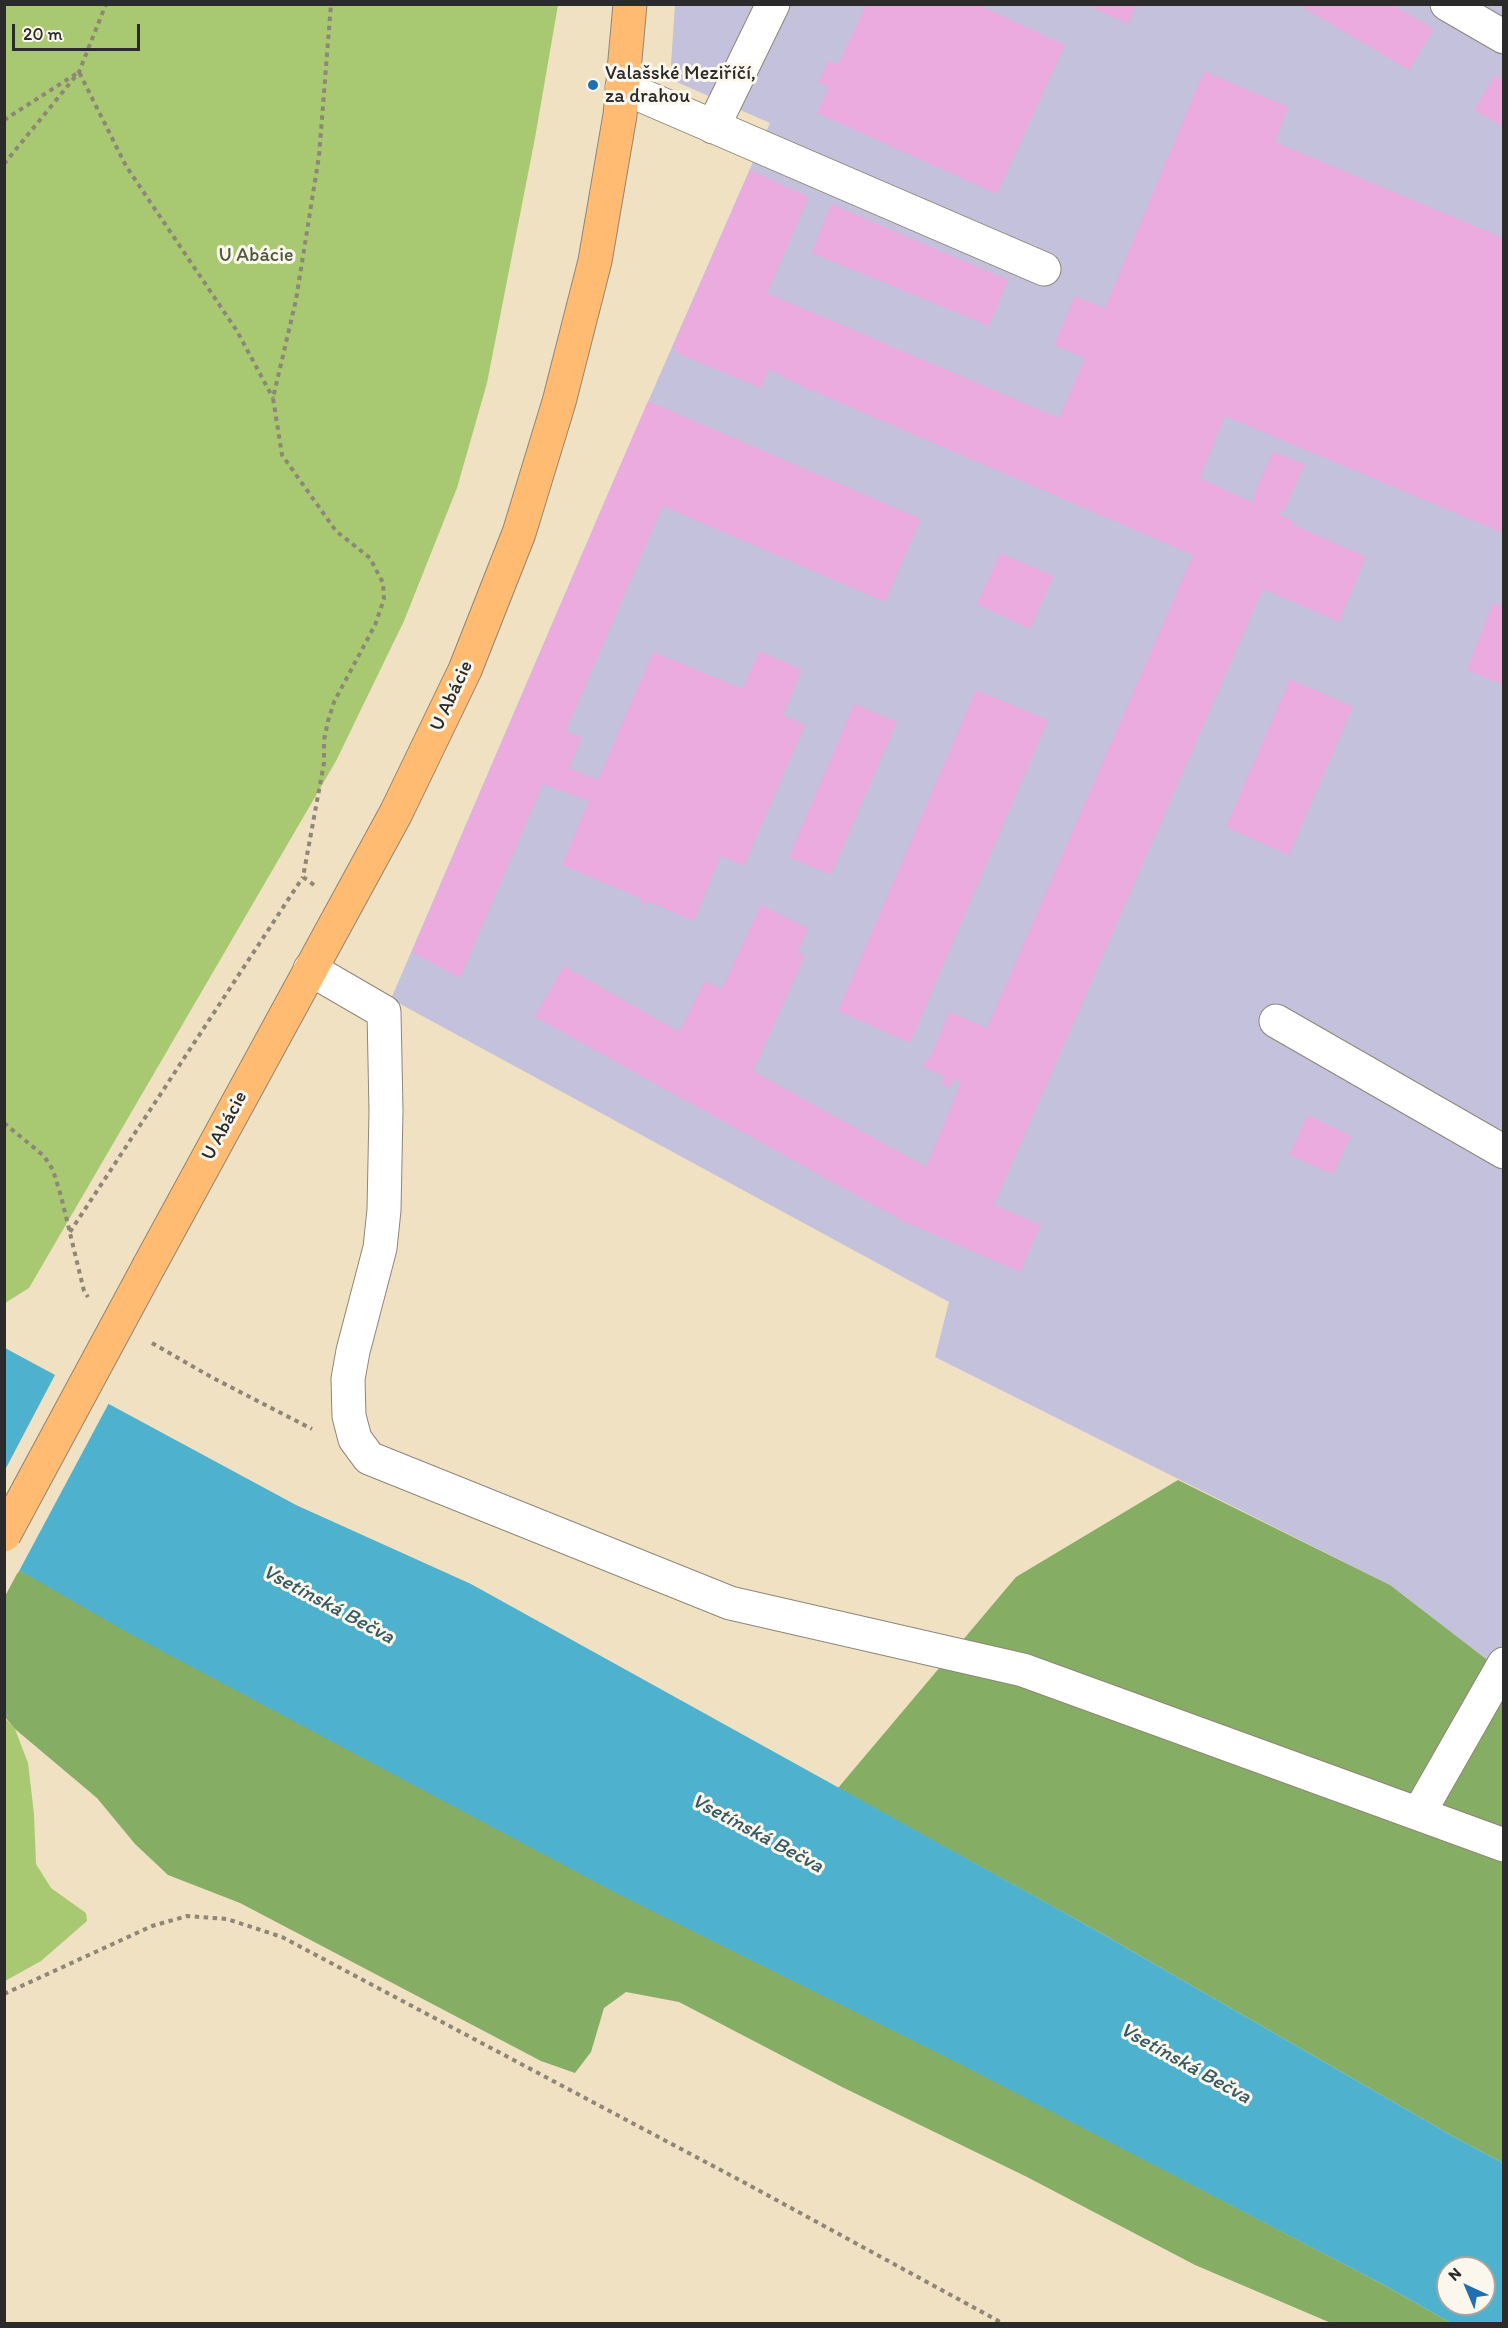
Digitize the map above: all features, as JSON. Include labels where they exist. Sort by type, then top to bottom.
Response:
[{"type":"main road","name":"U Abácie","points":[[4,1534],[396,813],[465,670],[519,533],[559,402],[595,261],[620,115],[630,4]]},
{"type":"street","points":[[713,127],[773,4]]},
{"type":"street","points":[[1447,4],[1503,37]]},
{"type":"street","points":[[622,87],[1044,269]]},
{"type":"street","points":[[310,969],[384,1012],[386,1111],[384,1210],[380,1248],[348,1379],[349,1416],[355,1439],[369,1458],[730,1603],[1023,1670],[1503,1845]]},
{"type":"street","points":[[1276,1022],[1503,1152]]},
{"type":"street","points":[[1419,1813],[1503,1664]]},
{"type":"path","points":[[4,164],[79,72],[106,4]]},
{"type":"path","points":[[273,398],[296,300],[319,156],[331,4]]},
{"type":"path","points":[[4,120],[79,72]]},
{"type":"path","points":[[70,1232],[303,877],[324,763],[324,740],[328,721],[334,702],[375,625],[384,599],[383,583],[370,558],[336,531],[282,454],[273,398],[237,331],[126,166],[79,72]]},
{"type":"path","points":[[303,877],[343,910]]},
{"type":"path","points":[[4,1123],[44,1156],[53,1170],[84,1291],[93,1305]]},
{"type":"path","points":[[144,1338],[213,1378],[317,1431]]},
{"type":"path","points":[[4,1994],[152,1926],[187,1916],[226,1919],[282,1937],[747,2184],[1004,2324]]},
{"type":"shaded area","points":[[675,5],[1503,5],[1503,1672],[1390,1585],[935,1357],[949,1302],[391,999],[770,123],[670,79]]},
{"type":"green space","name":"U Abácie","points":[[5,4],[558,5],[535,138],[487,383],[457,488],[404,621],[336,761],[29,1288],[5,1303]]},
{"type":"green space","points":[[1178,1480],[1390,1585],[1503,1672],[1503,2163],[1092,1928],[838,1788],[1016,1577]]},
{"type":"green space","points":[[19,1570],[1384,2285],[1451,2323],[1331,2323],[1195,2265],[1027,2177],[842,2087],[679,2002],[626,1992],[604,2008],[591,2052],[575,2073],[541,2061],[240,1903],[168,1875],[135,1844],[97,1798],[15,1729],[5,1717],[4,1598]]},
{"type":"green space","points":[[4,1717],[15,1729],[28,1763],[34,1814],[36,1864],[51,1888],[86,1913],[87,1921],[41,1961],[5,1981]]},
{"type":"water","name":"Vsetínská Bečva","points":[[5,1348],[296,1505],[471,1584],[1092,1928],[1503,2163],[1503,2323],[1451,2323],[1439,2316],[1496,2316],[1496,2256],[1436,2256],[1436,2314],[1384,2285],[964,2066],[618,1894],[132,1635],[5,1562]]},
{"type":"pier","points":[[56,1373],[110,1401],[18,1573],[4,1565],[5,1470]]},
{"type":"building","points":[[977,4],[1065,45],[997,194],[817,113],[829,87],[818,83],[828,61],[838,65],[866,5]]},
{"type":"building","points":[[1085,4],[1137,4],[1128,24]]},
{"type":"building","points":[[1297,4],[1392,4],[1434,29],[1409,70]]},
{"type":"building","points":[[1204,71],[1288,107],[1275,142],[1503,238],[1503,533],[1225,416],[1200,478],[1253,503],[1253,496],[1273,452],[1305,464],[1285,509],[1278,514],[1293,520],[1292,524],[1366,557],[1339,622],[1263,589],[994,1205],[1041,1225],[1020,1272],[903,1221],[535,1017],[564,966],[679,1032],[705,981],[722,989],[761,905],[808,928],[798,952],[805,956],[753,1071],[926,1167],[961,1083],[953,1079],[951,1088],[941,1084],[944,1076],[923,1067],[927,1058],[930,1059],[949,1012],[987,1028],[1193,555],[797,384],[769,369],[761,388],[677,353],[674,345],[750,170],[809,197],[767,293],[1059,418],[1085,358],[1054,345],[1075,296],[1105,308]]},
{"type":"building","points":[[1495,75],[1503,80],[1503,127],[1474,110]]},
{"type":"building","points":[[831,204],[1008,280],[989,326],[812,253]]},
{"type":"building","points":[[648,401],[921,519],[885,602],[663,506],[566,731],[582,738],[569,768],[598,780],[653,652],[743,689],[759,651],[802,670],[783,715],[805,725],[744,866],[721,856],[694,921],[647,901],[645,905],[640,903],[642,899],[562,865],[589,801],[543,784],[460,978],[412,952]]},
{"type":"building","points":[[1000,553],[1054,576],[1030,629],[977,604]]},
{"type":"building","points":[[1493,603],[1503,607],[1503,685],[1467,670]]},
{"type":"building","points":[[1290,679],[1353,707],[1289,855],[1226,827]]},
{"type":"building","points":[[976,690],[1048,720],[910,1043],[838,1011]]},
{"type":"building","points":[[854,704],[897,722],[831,875],[789,857]]},
{"type":"building","points":[[1308,1115],[1351,1136],[1333,1174],[1289,1155]]},
{"type":"place","name":"Valašské Meziříčí, za drahou","points":[[593,85]]}]
